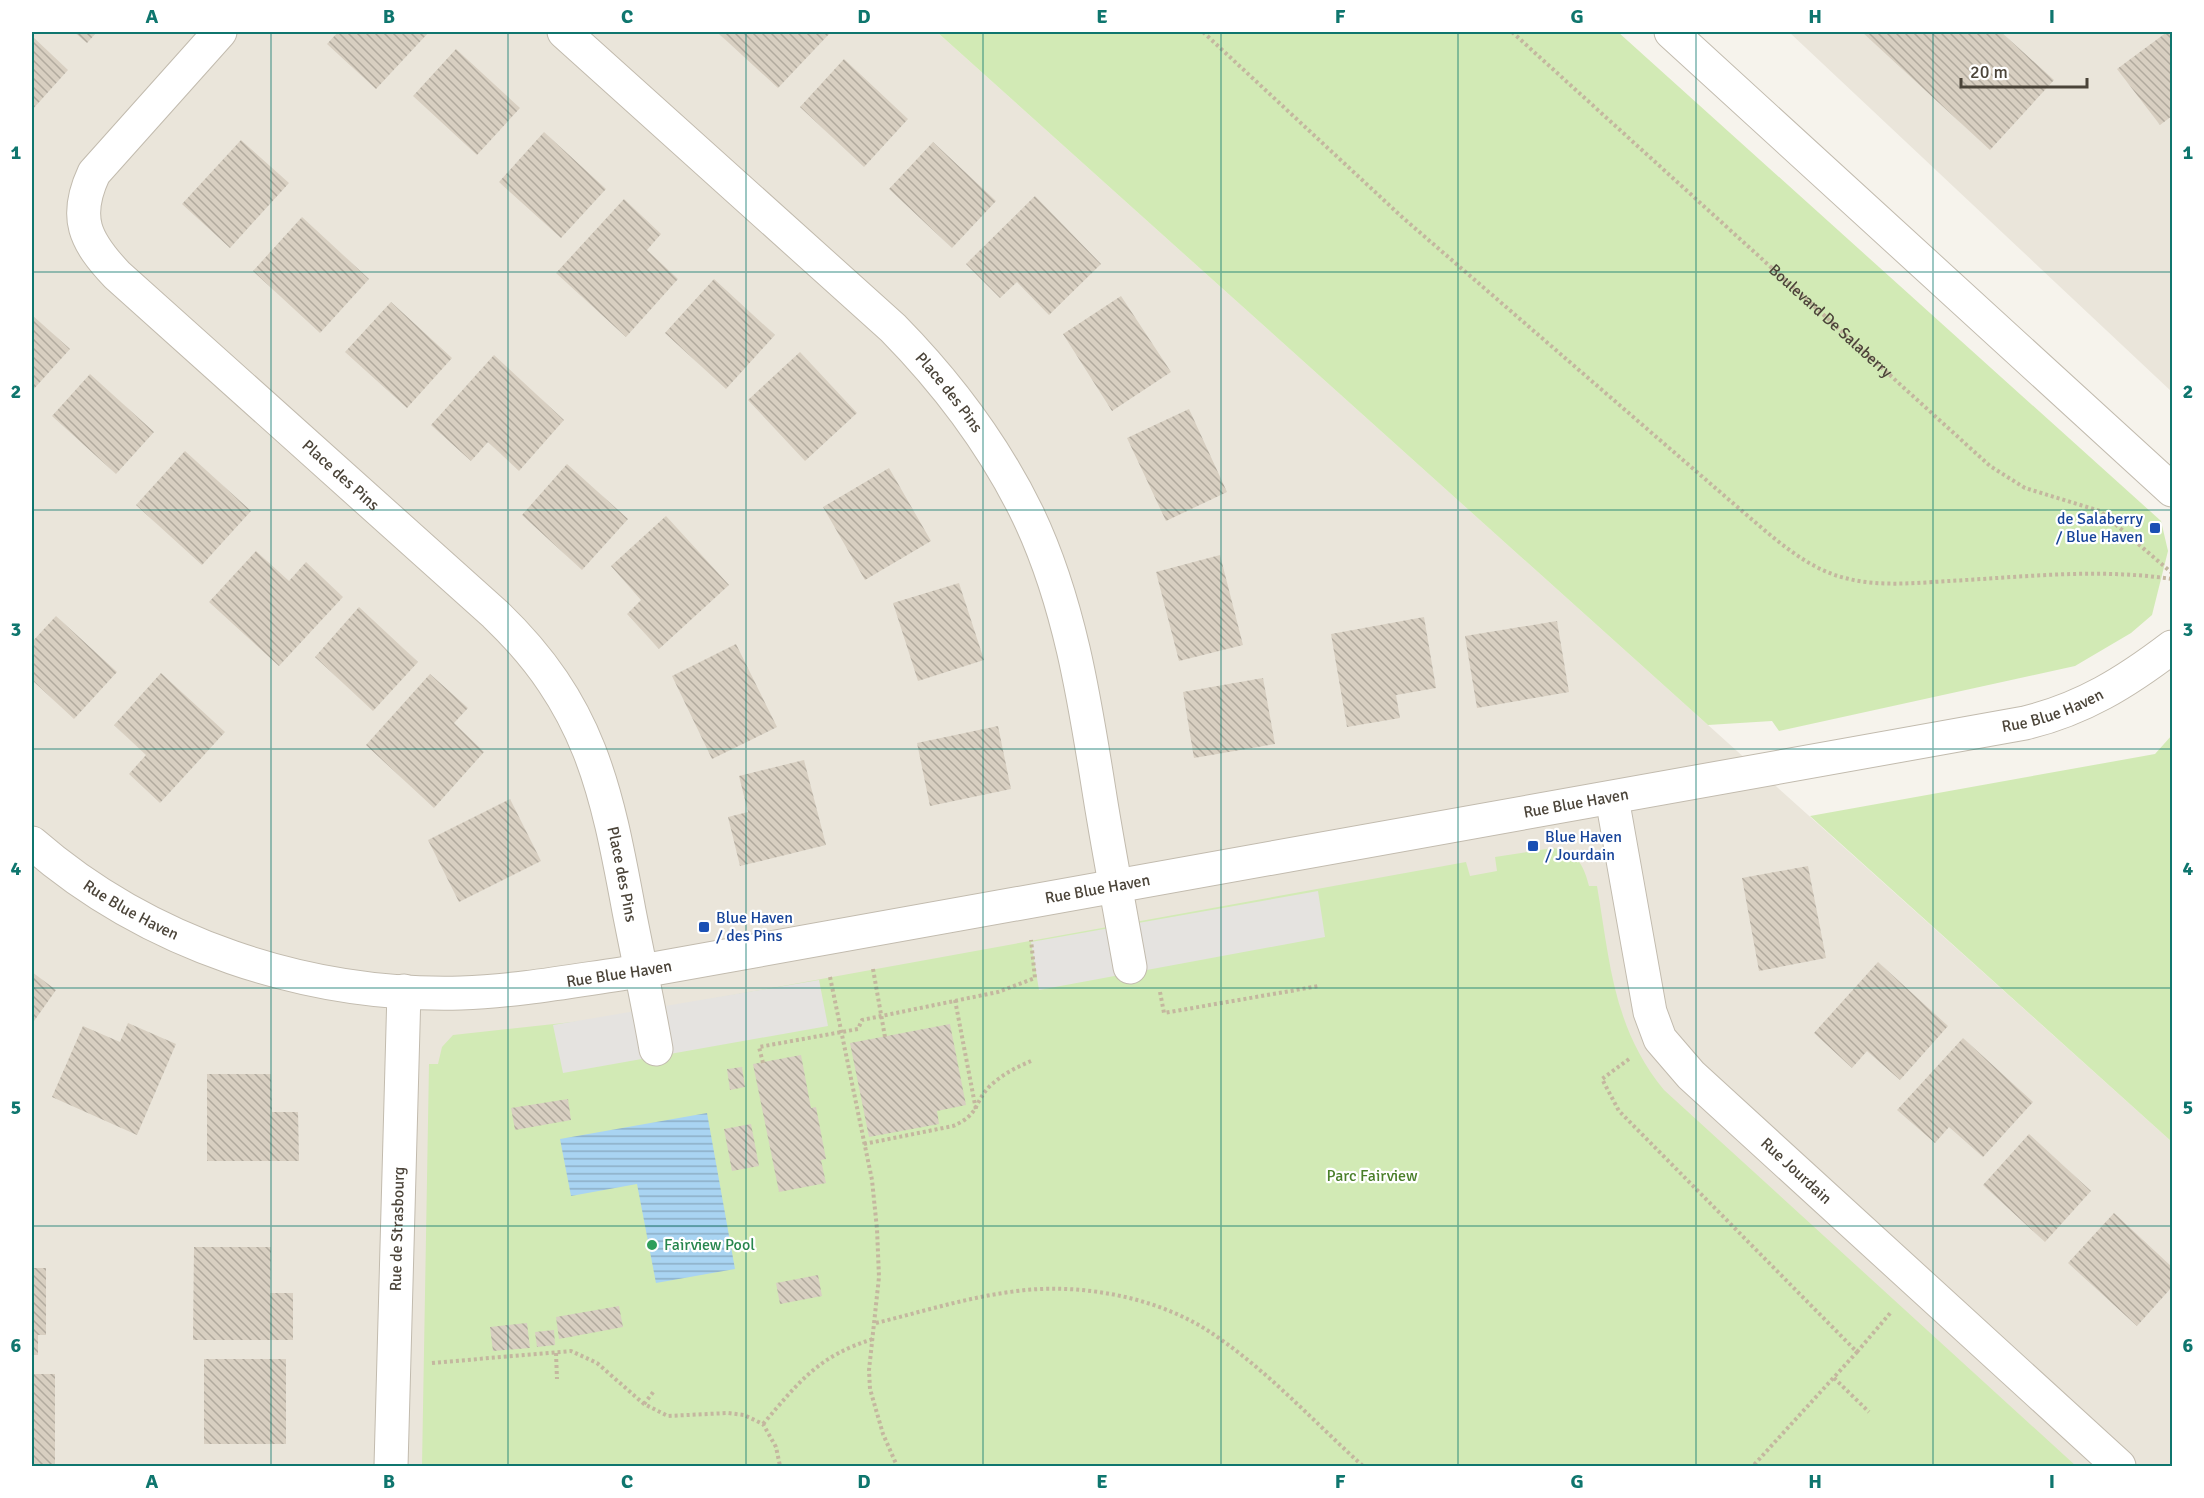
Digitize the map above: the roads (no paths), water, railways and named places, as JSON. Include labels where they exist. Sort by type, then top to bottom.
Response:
[{"type":"street","name":"Place des Pins","points":[[220,32],[94,172],[85,196],[84,211],[94,249],[117,275],[495,614],[536,656],[571,708],[597,765],[609,809],[656,1049]]},
{"type":"street","name":"Place des Pins","points":[[564,32],[893,328],[937,375],[976,426],[1028,514],[1058,593],[1081,689],[1130,967]]},
{"type":"street","points":[[1671,32],[2172,490]]},
{"type":"street","name":"Rue Blue Haven","points":[[32,843],[82,882],[132,914],[243,962],[302,976],[404,991],[462,993],[491,991],[642,971],[1612,798],[2044,718],[2079,706],[2108,692],[2172,647]]},
{"type":"street","name":"Rue Jourdain","points":[[1612,798],[1646,994],[1660,1039],[1691,1075],[2119,1467]]},
{"type":"street","name":"Rue de Strasbourg","points":[[391,1467],[404,991]]},
{"type":"water","points":[[707,1113],[735,1269],[656,1283],[637,1184],[571,1196],[560,1139]]},
{"type":"place","name":"de Salaberry / Blue Haven","points":[[2155,528]]},
{"type":"place","name":"Blue Haven / Jourdain","points":[[1533,846]]},
{"type":"place","name":"Blue Haven / des Pins","points":[[704,927]]},
{"type":"place","name":"Fairview Pool","points":[[652,1245]]},
{"type":"park label","name":"Parc Fairview","points":[[1372,1176]]}]
